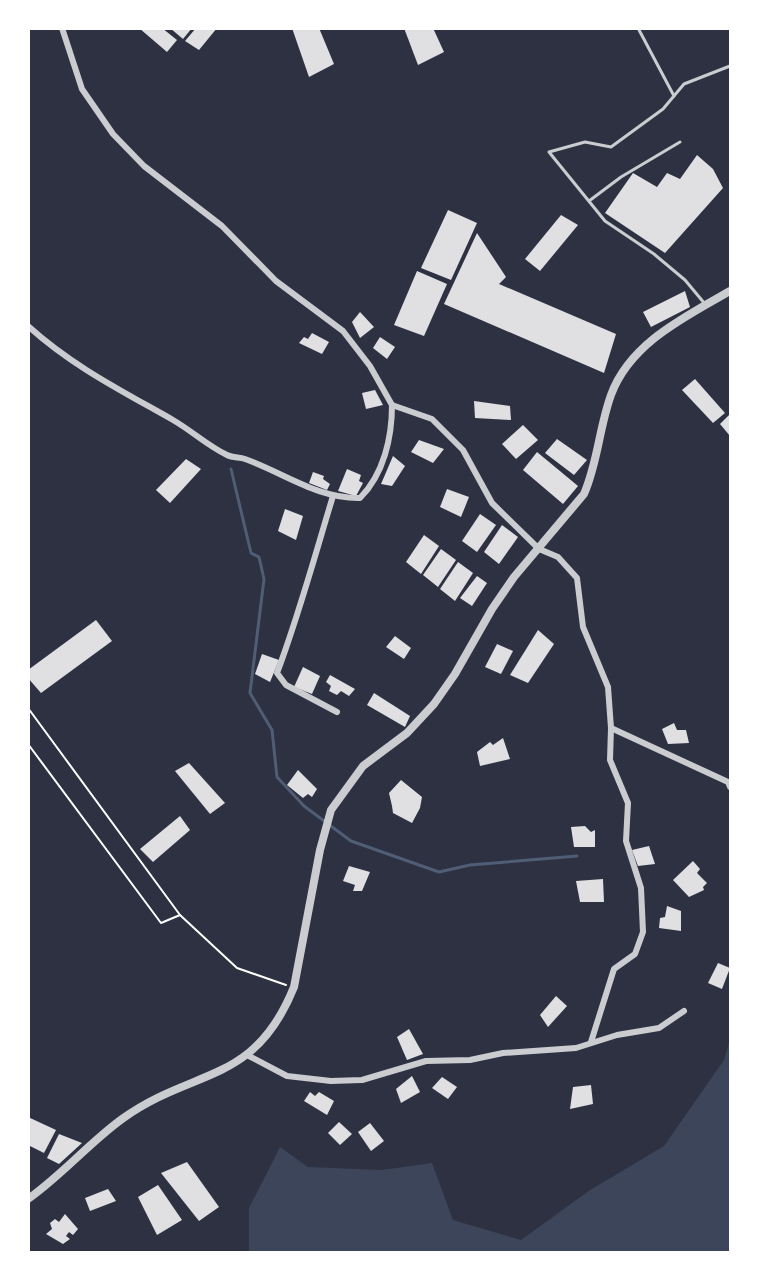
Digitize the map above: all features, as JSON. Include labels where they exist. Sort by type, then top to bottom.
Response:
[{"type":"street","points":[[28,326],[52,348],[99,379],[174,421],[229,456],[243,458],[333,496],[360,498],[368,490],[392,432],[393,405],[370,366],[343,331],[276,281],[222,226],[144,166],[113,135],[82,89],[62,28]]},
{"type":"street","points":[[28,1199],[124,1118],[148,1103],[230,1067],[247,1056],[276,1023],[294,987],[328,817],[350,781],[363,765],[407,733],[434,704],[455,674],[492,609],[585,494],[591,480],[611,395],[619,376],[658,335],[730,291]]},
{"type":"street","points":[[393,405],[432,419],[463,450],[492,503],[539,549],[558,557],[577,578],[583,627],[608,687],[611,728],[610,760],[628,803],[626,841],[641,888],[643,932],[635,954],[614,969],[591,1042]]},
{"type":"street","points":[[333,496],[311,578],[277,673],[286,685],[337,712]]},
{"type":"street","points":[[611,728],[692,764],[728,782],[730,787]]},
{"type":"street","points":[[247,1056],[287,1076],[331,1081],[362,1080],[426,1061],[470,1060],[503,1053],[576,1048],[591,1042],[659,1028],[684,1011]]},
{"type":"lane","points":[[638,28],[674,96]]},
{"type":"lane","points":[[706,305],[685,280],[654,254],[605,220],[549,152],[585,142],[611,147],[663,109],[684,84],[730,66]]},
{"type":"lane","points":[[590,201],[621,177],[680,142]]},
{"type":"path","points":[[28,708],[180,915],[237,968],[294,987]]},
{"type":"path","points":[[28,744],[160,923],[180,915]]},
{"type":"shaded area","points":[[730,1039],[730,1252],[249,1252],[249,1208],[280,1147],[308,1167],[382,1170],[432,1163],[453,1220],[521,1240],[590,1190],[664,1146],[724,1060]]},
{"type":"building","points":[[139,28],[162,28],[177,40],[167,52]]},
{"type":"building","points":[[170,28],[192,28],[183,39]]},
{"type":"building","points":[[196,28],[217,28],[199,50],[185,41]]},
{"type":"building","points":[[292,28],[319,28],[334,64],[309,77]]},
{"type":"building","points":[[404,28],[433,28],[444,52],[418,65]]},
{"type":"building","points":[[697,155],[713,169],[723,188],[665,253],[605,213],[633,173],[657,187],[667,173],[680,179]]},
{"type":"building","points":[[448,210],[477,223],[451,280],[421,268]]},
{"type":"building","points":[[561,215],[578,225],[540,271],[525,259]]},
{"type":"building","points":[[477,233],[506,277],[499,284],[616,334],[604,373],[444,304]]},
{"type":"building","points":[[417,271],[447,284],[424,336],[394,325]]},
{"type":"building","points":[[685,291],[690,307],[651,327],[643,312]]},
{"type":"building","points":[[360,312],[374,327],[360,338],[352,322]]},
{"type":"building","points":[[312,333],[329,342],[322,354],[299,343],[304,337],[308,339]]},
{"type":"building","points":[[380,337],[395,347],[387,359],[373,348]]},
{"type":"building","points":[[695,379],[725,413],[713,423],[682,390]]},
{"type":"building","points":[[375,390],[383,405],[366,409],[362,393]]},
{"type":"building","points":[[474,401],[510,406],[511,420],[475,418]]},
{"type":"building","points":[[730,414],[730,436],[720,424]]},
{"type":"building","points":[[523,425],[538,440],[516,459],[502,444]]},
{"type":"building","points":[[557,439],[587,460],[574,475],[545,453]]},
{"type":"building","points":[[419,440],[444,449],[433,463],[411,452]]},
{"type":"building","points":[[537,452],[578,486],[563,504],[523,470]]},
{"type":"building","points":[[393,456],[405,466],[392,486],[381,484]]},
{"type":"building","points":[[186,459],[201,469],[170,503],[156,490]]},
{"type":"building","points":[[347,469],[361,475],[359,481],[363,483],[356,496],[338,491]]},
{"type":"building","points":[[313,472],[324,476],[323,479],[330,484],[327,490],[309,483]]},
{"type":"building","points":[[447,489],[469,497],[461,517],[440,507]]},
{"type":"building","points":[[285,509],[303,516],[296,540],[278,531]]},
{"type":"building","points":[[480,514],[496,525],[477,552],[462,541]]},
{"type":"building","points":[[502,525],[518,537],[499,564],[484,552]]},
{"type":"building","points":[[424,535],[439,546],[421,574],[406,562]]},
{"type":"building","points":[[441,549],[456,560],[438,587],[423,575]]},
{"type":"building","points":[[458,562],[473,573],[455,601],[440,589]]},
{"type":"building","points":[[477,576],[487,583],[472,606],[460,598]]},
{"type":"building","points":[[96,620],[112,641],[41,693],[28,678],[28,670]]},
{"type":"building","points":[[538,630],[554,644],[528,683],[510,675]]},
{"type":"building","points":[[395,636],[411,648],[404,659],[386,647]]},
{"type":"building","points":[[497,644],[513,651],[501,674],[485,667]]},
{"type":"building","points":[[262,654],[279,660],[270,682],[255,674]]},
{"type":"building","points":[[303,667],[320,676],[312,694],[294,687]]},
{"type":"building","points":[[330,675],[355,689],[349,696],[341,691],[337,695],[329,691],[331,686],[326,682]]},
{"type":"building","points":[[374,693],[410,716],[405,727],[367,705]]},
{"type":"building","points":[[674,723],[677,730],[686,730],[689,743],[668,744],[662,729]]},
{"type":"building","points":[[503,738],[510,759],[480,766],[477,752],[490,742],[493,745]]},
{"type":"building","points":[[189,763],[225,803],[210,814],[175,771]]},
{"type":"building","points":[[298,770],[317,789],[312,797],[308,794],[303,798],[287,785]]},
{"type":"building","points":[[401,780],[422,797],[420,808],[412,823],[393,813],[389,793]]},
{"type":"building","points":[[180,816],[190,830],[153,862],[140,849]]},
{"type":"building","points":[[585,826],[591,832],[595,830],[595,847],[574,847],[571,827]]},
{"type":"building","points":[[649,846],[655,864],[638,866],[632,850]]},
{"type":"building","points":[[693,861],[700,869],[697,873],[707,883],[703,887],[704,890],[689,897],[673,880]]},
{"type":"building","points":[[349,866],[370,872],[362,891],[353,891],[355,885],[343,881]]},
{"type":"building","points":[[603,879],[604,902],[580,902],[576,881]]},
{"type":"building","points":[[667,906],[681,911],[681,931],[659,928],[660,918],[665,917]]},
{"type":"building","points":[[718,963],[730,968],[722,989],[708,983]]},
{"type":"building","points":[[556,996],[567,1006],[548,1027],[540,1015]]},
{"type":"building","points":[[409,1029],[423,1054],[407,1060],[397,1037]]},
{"type":"building","points":[[412,1076],[420,1092],[401,1103],[396,1089]]},
{"type":"building","points":[[442,1077],[457,1087],[448,1099],[432,1088]]},
{"type":"building","points":[[591,1085],[593,1104],[570,1109],[573,1087]]},
{"type":"building","points":[[310,1092],[315,1096],[319,1092],[334,1101],[327,1115],[304,1101]]},
{"type":"building","points":[[28,1117],[56,1130],[44,1153],[28,1145]]},
{"type":"building","points":[[339,1122],[352,1134],[340,1145],[328,1133]]},
{"type":"building","points":[[370,1123],[384,1141],[371,1151],[358,1132]]},
{"type":"building","points":[[59,1134],[82,1143],[59,1164],[47,1158]]},
{"type":"building","points":[[187,1162],[219,1207],[199,1221],[161,1173]]},
{"type":"building","points":[[158,1185],[182,1220],[157,1235],[138,1197]]},
{"type":"building","points":[[108,1189],[116,1201],[90,1211],[85,1198]]},
{"type":"building","points":[[65,1214],[78,1229],[73,1235],[69,1232],[66,1236],[70,1239],[63,1244],[46,1234],[52,1229],[50,1223],[55,1219],[59,1222]]},
{"type":"waterway","points":[[231,469],[251,553],[259,557],[264,579],[250,693],[272,730],[277,777],[304,806],[351,841],[439,872],[470,865],[577,856]]}]
